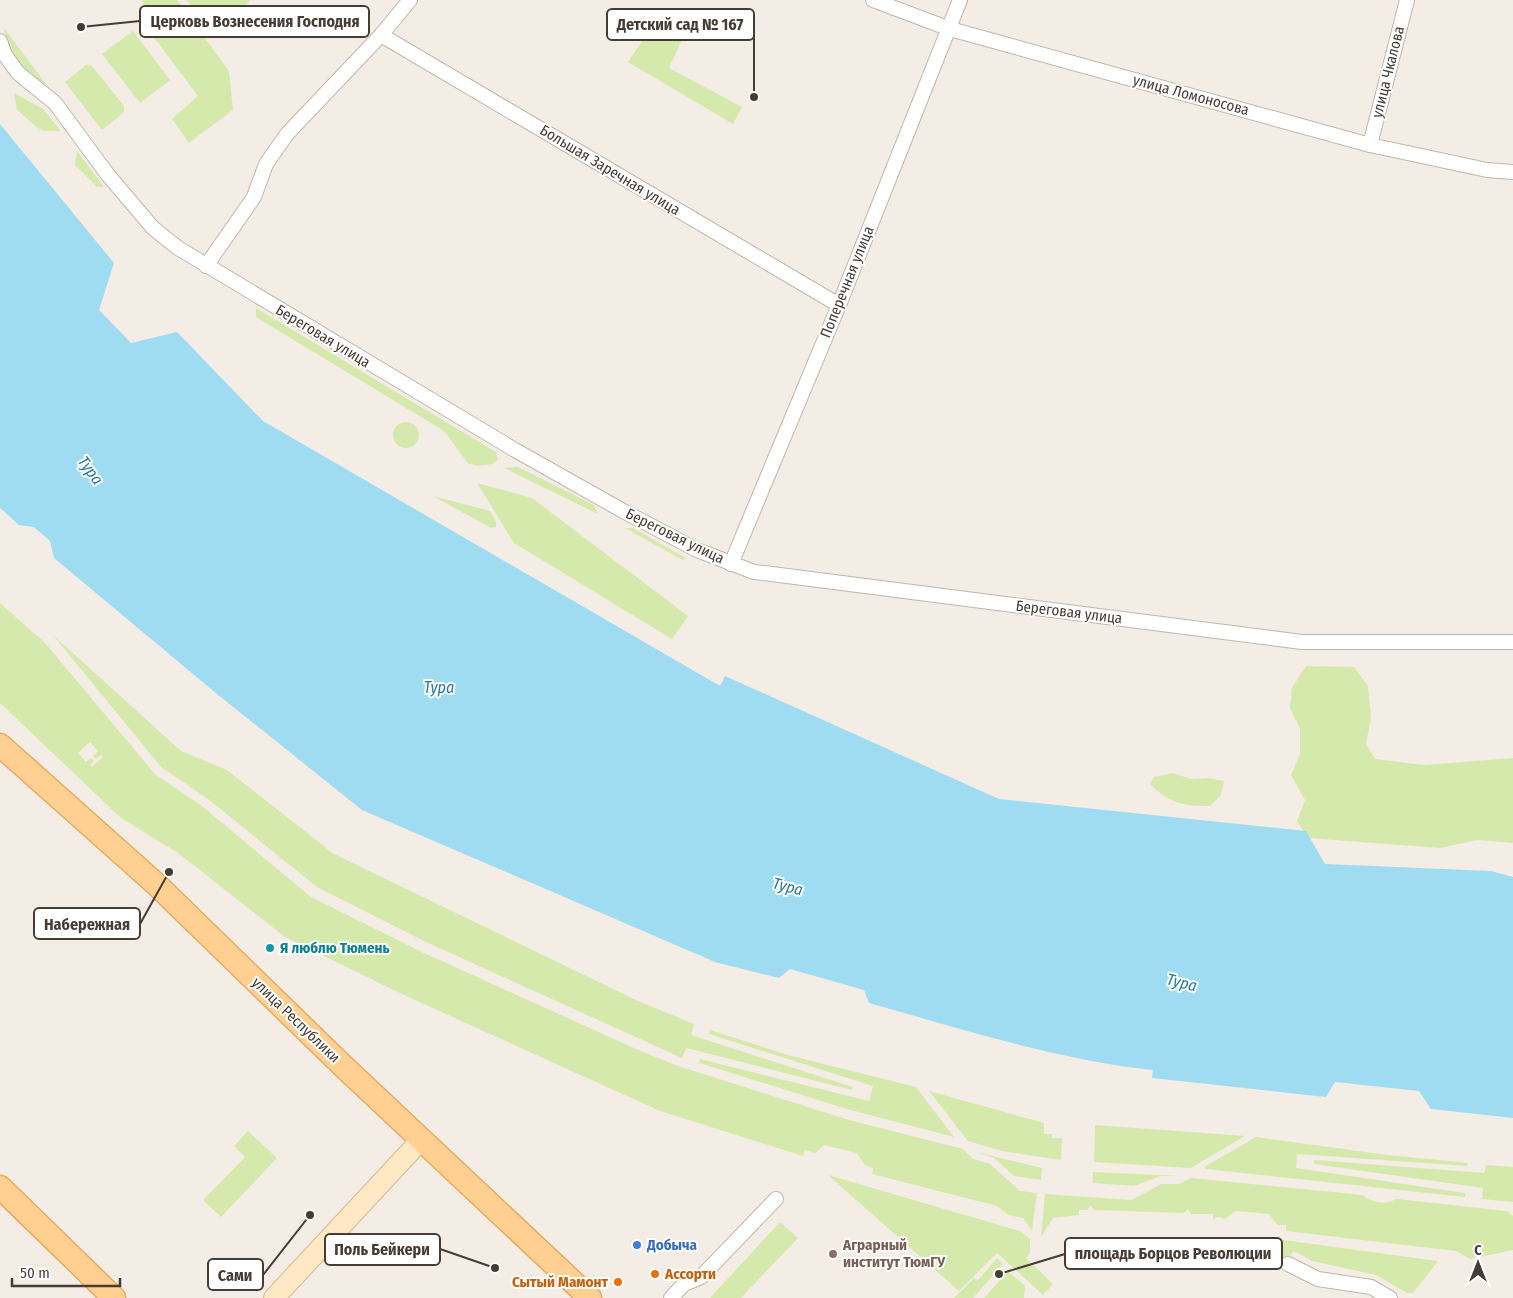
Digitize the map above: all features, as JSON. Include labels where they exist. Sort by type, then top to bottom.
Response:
[{"type":"main road","name":"улица Республики","points":[[0,745],[157,885],[343,1066],[590,1298]]},
{"type":"main road","points":[[0,1187],[114,1298]]},
{"type":"street","points":[[206,266],[254,197],[266,164],[287,134],[381,36],[410,0]]},
{"type":"street","name":"улица Ломоносова","points":[[873,0],[950,29],[1370,144],[1486,170],[1513,172]]},
{"type":"street","name":"Поперечная улица","points":[[731,564],[838,305],[960,0]]},
{"type":"street","name":"улица Чкалова","points":[[1370,144],[1407,0]]},
{"type":"street","name":"Большая Заречная улица","points":[[381,36],[838,305]]},
{"type":"street","name":"Береговая улица","points":[[0,41],[5,55],[18,73],[55,103],[108,175],[153,228],[178,248],[515,450],[689,547],[731,564],[764,573],[1302,642],[1513,642]]},
{"type":"street","points":[[274,1298],[422,1139]]},
{"type":"street","points":[[671,1298],[684,1284],[700,1277],[776,1200]]},
{"type":"street","points":[[1288,1264],[1318,1279],[1371,1287],[1390,1298]]},
{"type":"green space","points":[[141,0],[177,0],[229,71],[233,110],[189,143],[172,119],[198,96],[141,20],[151,13]]},
{"type":"green space","points":[[186,0],[250,0],[219,35]]},
{"type":"green space","points":[[663,10],[690,22],[669,68],[742,107],[733,124],[628,62]]},
{"type":"green space","points":[[4,28],[52,92],[34,80],[20,65],[10,48]]},
{"type":"green space","points":[[133,31],[170,80],[140,103],[102,54]]},
{"type":"green space","points":[[86,65],[92,66],[124,106],[124,112],[102,130],[65,82]]},
{"type":"green space","points":[[14,93],[43,109],[61,131],[45,131],[38,128],[17,110]]},
{"type":"green space","points":[[77,151],[104,187],[97,187],[75,165]]},
{"type":"green space","points":[[256,308],[496,452],[498,460],[492,464],[477,466],[468,463],[444,431],[256,317]]},
{"type":"green space","points":[[406,422],[415,426],[419,435],[415,444],[406,448],[397,444],[393,435],[397,426]]},
{"type":"green space","points":[[518,467],[594,505],[598,514],[504,468]]},
{"type":"green space","points":[[477,483],[532,498],[688,616],[672,639],[514,543]]},
{"type":"green space","points":[[433,496],[490,511],[496,522],[496,527],[491,528]]},
{"type":"green space","points":[[625,528],[633,528],[685,559],[683,560]]},
{"type":"green space","points":[[0,603],[45,643],[155,774],[202,806],[311,897],[422,952],[636,1049],[678,1066],[849,1120],[963,1149],[973,1159],[990,1164],[1020,1191],[1037,1193],[1032,1231],[1023,1218],[1008,1215],[997,1206],[872,1174],[873,1168],[865,1165],[857,1153],[824,1145],[815,1153],[805,1150],[803,1156],[660,1111],[404,995],[285,937],[178,853],[121,818],[0,703]],"holes":[[[90,742],[98,751],[93,756],[96,759],[101,755],[103,757],[92,767],[90,765],[94,761],[91,758],[86,762],[78,753]]]},
{"type":"green space","points":[[53,635],[181,751],[227,770],[334,854],[638,1001],[694,1024],[691,1035],[853,1087],[852,1090],[686,1048],[682,1058],[426,942],[317,887],[208,799],[161,767]]},
{"type":"green space","points":[[1306,666],[1354,667],[1368,686],[1371,717],[1366,744],[1375,759],[1424,765],[1513,758],[1513,843],[1477,840],[1440,848],[1308,838],[1297,821],[1305,800],[1291,775],[1300,754],[1300,728],[1290,709],[1292,688]]},
{"type":"green space","points":[[1172,773],[1192,779],[1208,778],[1224,781],[1221,795],[1210,806],[1184,804],[1170,799],[1150,784],[1154,777]]},
{"type":"green space","points":[[710,1030],[788,1055],[916,1087],[954,1137],[847,1109],[699,1063],[700,1059],[869,1101],[873,1086],[709,1034]]},
{"type":"green space","points":[[929,1091],[1044,1123],[1044,1134],[1052,1134],[1052,1138],[1062,1138],[1061,1160],[1002,1151],[968,1141]]},
{"type":"green space","points":[[1095,1125],[1245,1136],[1191,1168],[1094,1162]]},
{"type":"green space","points":[[248,1131],[277,1158],[221,1217],[203,1200],[245,1157],[234,1146]]},
{"type":"green space","points":[[1256,1137],[1388,1155],[1468,1163],[1467,1166],[1297,1154],[1296,1168],[1465,1193],[1465,1197],[1206,1169],[1204,1167]]},
{"type":"green space","points":[[976,1152],[1042,1168],[1041,1180],[1014,1176],[994,1158]]},
{"type":"green space","points":[[1314,1160],[1484,1173],[1486,1165],[1513,1167],[1513,1202],[1482,1199],[1483,1188],[1314,1164]]},
{"type":"green space","points":[[1093,1172],[1180,1176],[1160,1176],[1134,1186],[1093,1183]]},
{"type":"green space","points":[[828,1175],[1020,1231],[1030,1239],[1030,1253],[1026,1258],[1053,1284],[1043,1295],[997,1253],[959,1291]]},
{"type":"green space","points":[[1191,1178],[1363,1195],[1379,1202],[1388,1202],[1396,1199],[1507,1211],[1513,1216],[1513,1250],[1470,1259],[1456,1251],[1286,1231],[1286,1225],[1278,1225],[1269,1214],[1236,1211],[1225,1219],[1218,1217],[1213,1219],[1213,1214],[1191,1214],[1188,1209],[1184,1213],[1094,1210],[1091,1206],[1087,1210],[1079,1210],[1079,1215],[1053,1218],[1041,1237],[1045,1194],[1132,1200],[1161,1184],[1179,1184]]},
{"type":"green space","points":[[780,1222],[798,1238],[741,1298],[710,1298]]},
{"type":"green space","points":[[1283,1240],[1438,1261],[1413,1293],[1407,1293],[1376,1275],[1312,1261],[1294,1251],[1284,1262],[1270,1255]]},
{"type":"green space","points":[[997,1258],[1003,1264],[973,1298],[954,1298],[974,1278],[978,1280]]},
{"type":"green space","points":[[1008,1271],[1025,1286],[1024,1298],[984,1298]]},
{"type":"water","name":"Тура","points":[[0,124],[114,263],[99,310],[131,343],[177,332],[263,421],[720,686],[725,676],[999,799],[1306,831],[1325,864],[1491,871],[1513,877],[1513,1118],[1431,1109],[1419,1091],[1335,1082],[1326,1097],[1152,1078],[1153,1070],[1081,1059],[1010,1042],[869,1003],[864,990],[790,969],[779,978],[715,962],[362,810],[217,694],[54,558],[50,541],[34,527],[19,525],[0,508]]},
{"type":"place","name":"Церковь Вознесения Господня","points":[[81,27]]},
{"type":"place","name":"Детский сад № 167","points":[[754,97]]},
{"type":"place","name":"Набережная","points":[[169,872]]},
{"type":"place","name":"Я люблю Тюмень","points":[[270,948]]},
{"type":"place","name":"Сами","points":[[310,1215]]},
{"type":"place","name":"Добыча","points":[[637,1245]]},
{"type":"place","name":"Аграрный институт ТюмГУ","points":[[833,1254]]},
{"type":"place","name":"Поль Бейкери","points":[[495,1268]]},
{"type":"place","name":"Ассорти","points":[[655,1274]]},
{"type":"place","name":"площадь Борцов Революции","points":[[999,1274]]},
{"type":"place","name":"Сытый Мамонт","points":[[618,1282]]}]
